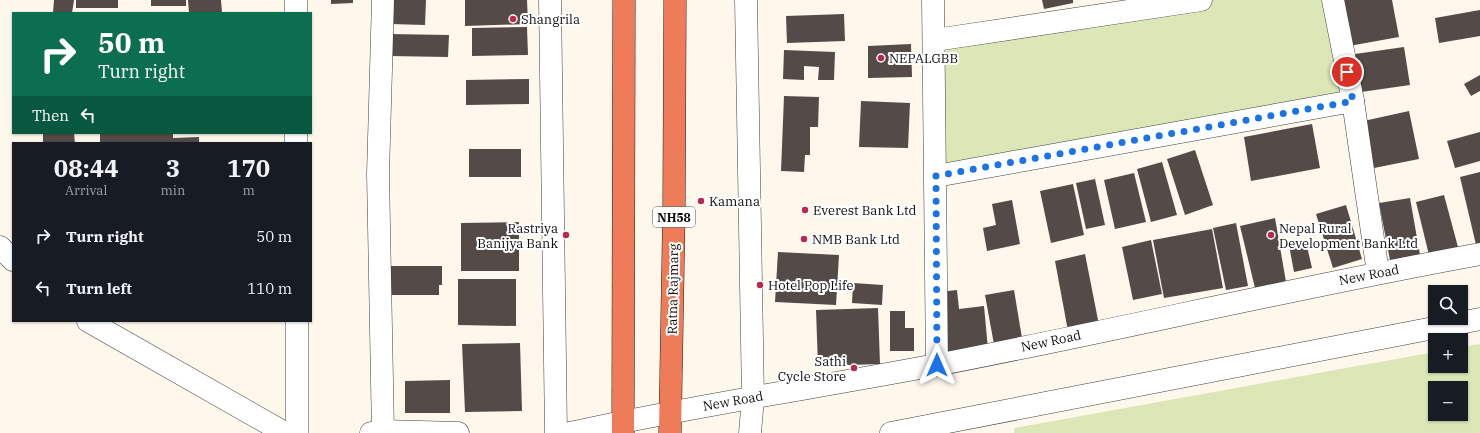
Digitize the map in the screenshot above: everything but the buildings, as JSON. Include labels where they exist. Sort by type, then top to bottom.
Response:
[{"type":"highway","points":[[622,427],[624,0]]},
{"type":"highway","name":"Ratna Rajmarg","points":[[670,433],[674,200],[675,0]]},
{"type":"street","points":[[296,0],[296,12]]},
{"type":"street","points":[[383,0],[378,174],[379,432],[458,433]]},
{"type":"street","points":[[550,0],[556,433]]},
{"type":"street","points":[[746,0],[753,398],[750,433]]},
{"type":"street","points":[[933,0],[937,365]]},
{"type":"street","points":[[934,40],[1201,0]]},
{"type":"street","points":[[1333,0],[1353,101],[1378,273]]},
{"type":"street","points":[[936,176],[1353,101]]},
{"type":"street","points":[[0,247],[12,259]]},
{"type":"street","name":"New Road","points":[[570,433],[622,427],[671,412],[937,365],[1378,273],[1480,254]]},
{"type":"street","points":[[891,433],[1480,319]]},
{"type":"street","points":[[90,322],[285,433]]},
{"type":"street","points":[[297,322],[297,433]]},
{"type":"green space","points":[[1201,0],[1333,0],[1353,101],[936,176],[935,40]]},
{"type":"green space","points":[[1480,344],[1480,433],[1014,433],[1014,428],[1428,353],[1428,373],[1468,373],[1468,346]]},
{"type":"place","name":"Shangrila","points":[[513,19]]},
{"type":"place","name":"NEPALGBB","points":[[881,58]]},
{"type":"place","name":"Kamana","points":[[701,201]]},
{"type":"place","name":"Everest Bank Ltd","points":[[805,210]]},
{"type":"place","name":"Rastriya Banijya Bank","points":[[566,235]]},
{"type":"place","name":"Nepal Rural Development Bank Ltd","points":[[1271,235]]},
{"type":"place","name":"NMB Bank Ltd","points":[[804,239]]},
{"type":"place","name":"Hotel Pop Life","points":[[760,285]]},
{"type":"place","name":"Sathi Cycle Store","points":[[854,368]]},
{"type":"route","points":[[937,365],[936,176],[1353,101],[1347,72]]}]
